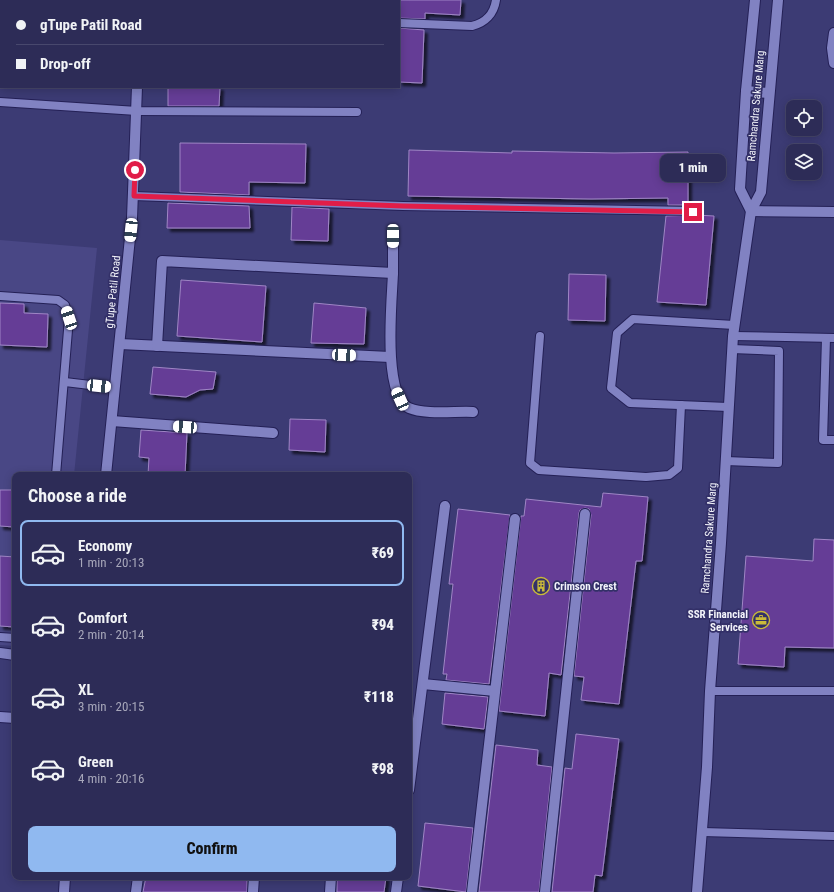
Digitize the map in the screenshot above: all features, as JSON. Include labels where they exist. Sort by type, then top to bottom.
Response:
[{"type":"street","name":"Ramchandra Sakure Marg","points":[[750,211],[740,189],[746,91],[755,0]]},
{"type":"street","name":"Ramchandra Sakure Marg","points":[[697,892],[703,832],[710,691],[733,336],[750,211],[761,192],[768,93],[778,0]]},
{"type":"street","points":[[834,39],[834,63]]},
{"type":"street","name":"gTupe Patil Road","points":[[106,472],[134,196],[137,88]]},
{"type":"street","points":[[746,91],[768,93]]},
{"type":"street","points":[[750,211],[834,212]]},
{"type":"street","points":[[393,236],[390,357],[394,386],[400,399],[408,407],[418,410],[473,412]]},
{"type":"street","points":[[158,346],[162,261],[392,273]]},
{"type":"street","points":[[120,344],[390,357]]},
{"type":"street","points":[[112,421],[273,433]]},
{"type":"street","points":[[412,767],[445,506]]},
{"type":"street","points":[[545,892],[585,514]]},
{"type":"street","points":[[472,892],[515,519]]},
{"type":"street","points":[[0,653],[12,655]]},
{"type":"street","points":[[423,684],[495,691]]},
{"type":"street","points":[[0,717],[12,718]]},
{"type":"street","points":[[64,892],[65,880]]},
{"type":"street","points":[[136,892],[138,880]]},
{"type":"street","points":[[253,892],[254,880]]},
{"type":"street","points":[[330,892],[331,880]]},
{"type":"street","points":[[396,892],[398,880]]},
{"type":"lane","points":[[400,23],[472,26],[482,23],[490,16],[496,0]]},
{"type":"lane","points":[[0,102],[137,111],[356,112]]},
{"type":"lane","points":[[134,196],[403,206],[693,212]]},
{"type":"lane","points":[[0,296],[58,300],[65,305],[69,318],[65,382],[56,472]]},
{"type":"lane","points":[[728,407],[630,404],[611,388],[617,332],[633,318],[734,325]]},
{"type":"lane","points":[[540,336],[530,463],[539,470],[646,477],[669,475],[678,468],[681,405]]},
{"type":"lane","points":[[733,336],[830,338],[823,440],[834,440]]},
{"type":"lane","points":[[726,461],[778,463],[779,351],[732,350]]},
{"type":"lane","points":[[65,382],[115,388]]},
{"type":"lane","points":[[0,637],[12,638]]},
{"type":"lane","points":[[710,691],[834,691]]},
{"type":"lane","points":[[703,832],[834,836]]},
{"type":"shaded area","points":[[0,240],[97,248],[74,472],[12,472],[12,646],[0,645]]},
{"type":"building","points":[[400,0],[461,0],[460,15],[425,13],[425,19],[400,18]]},
{"type":"building","points":[[400,28],[424,30],[422,83],[400,82]]},
{"type":"building","points":[[168,88],[220,88],[219,106],[168,106]]},
{"type":"building","points":[[180,143],[306,144],[305,183],[249,182],[249,195],[180,192]]},
{"type":"building","points":[[409,150],[512,153],[512,151],[614,153],[688,152],[688,205],[668,205],[668,198],[591,199],[408,196]]},
{"type":"building","points":[[168,203],[249,206],[250,228],[167,228]]},
{"type":"building","points":[[292,207],[329,209],[328,241],[291,240]]},
{"type":"building","points":[[666,216],[714,216],[706,305],[657,302]]},
{"type":"building","points":[[569,274],[606,275],[605,321],[568,320]]},
{"type":"building","points":[[181,280],[266,286],[262,342],[177,336]]},
{"type":"building","points":[[0,303],[24,304],[24,313],[48,314],[47,347],[0,345]]},
{"type":"building","points":[[314,303],[366,308],[364,344],[311,343]]},
{"type":"building","points":[[153,367],[216,372],[213,389],[200,390],[186,397],[150,394]]},
{"type":"building","points":[[290,419],[326,420],[325,452],[289,450]]},
{"type":"building","points":[[141,430],[187,433],[185,472],[148,472],[149,458],[139,457]]},
{"type":"building","points":[[0,490],[12,490],[12,527],[0,526]]},
{"type":"building","points":[[603,493],[648,497],[642,561],[636,561],[619,704],[581,700],[584,677],[574,676],[591,515],[589,509],[585,508],[580,510],[579,513],[561,675],[549,673],[545,716],[499,711],[521,516],[524,516],[526,499],[601,507]]},
{"type":"building","points":[[458,509],[510,515],[489,684],[446,680],[447,674],[443,674],[453,584],[449,584]]},
{"type":"building","points":[[814,539],[834,540],[834,648],[785,647],[784,667],[738,664],[746,556],[813,561]]},
{"type":"building","points":[[0,556],[12,557],[12,627],[0,626]]},
{"type":"building","points":[[445,693],[488,697],[484,729],[442,724]]},
{"type":"building","points":[[576,734],[619,739],[602,876],[595,875],[593,892],[552,892],[565,768],[572,769]]},
{"type":"building","points":[[496,745],[538,750],[537,765],[552,767],[539,892],[479,892]]},
{"type":"building","points":[[425,823],[473,828],[466,892],[418,886]]},
{"type":"building","points":[[145,880],[247,880],[247,892],[143,892]]},
{"type":"building","points":[[337,880],[386,880],[384,892],[337,892]]},
{"type":"place","name":"Crimson Crest","points":[[541,586]]},
{"type":"place","name":"SSR Financial Services","points":[[761,620]]},
{"type":"route","points":[[135,170],[134,196],[403,206],[693,212]]}]
